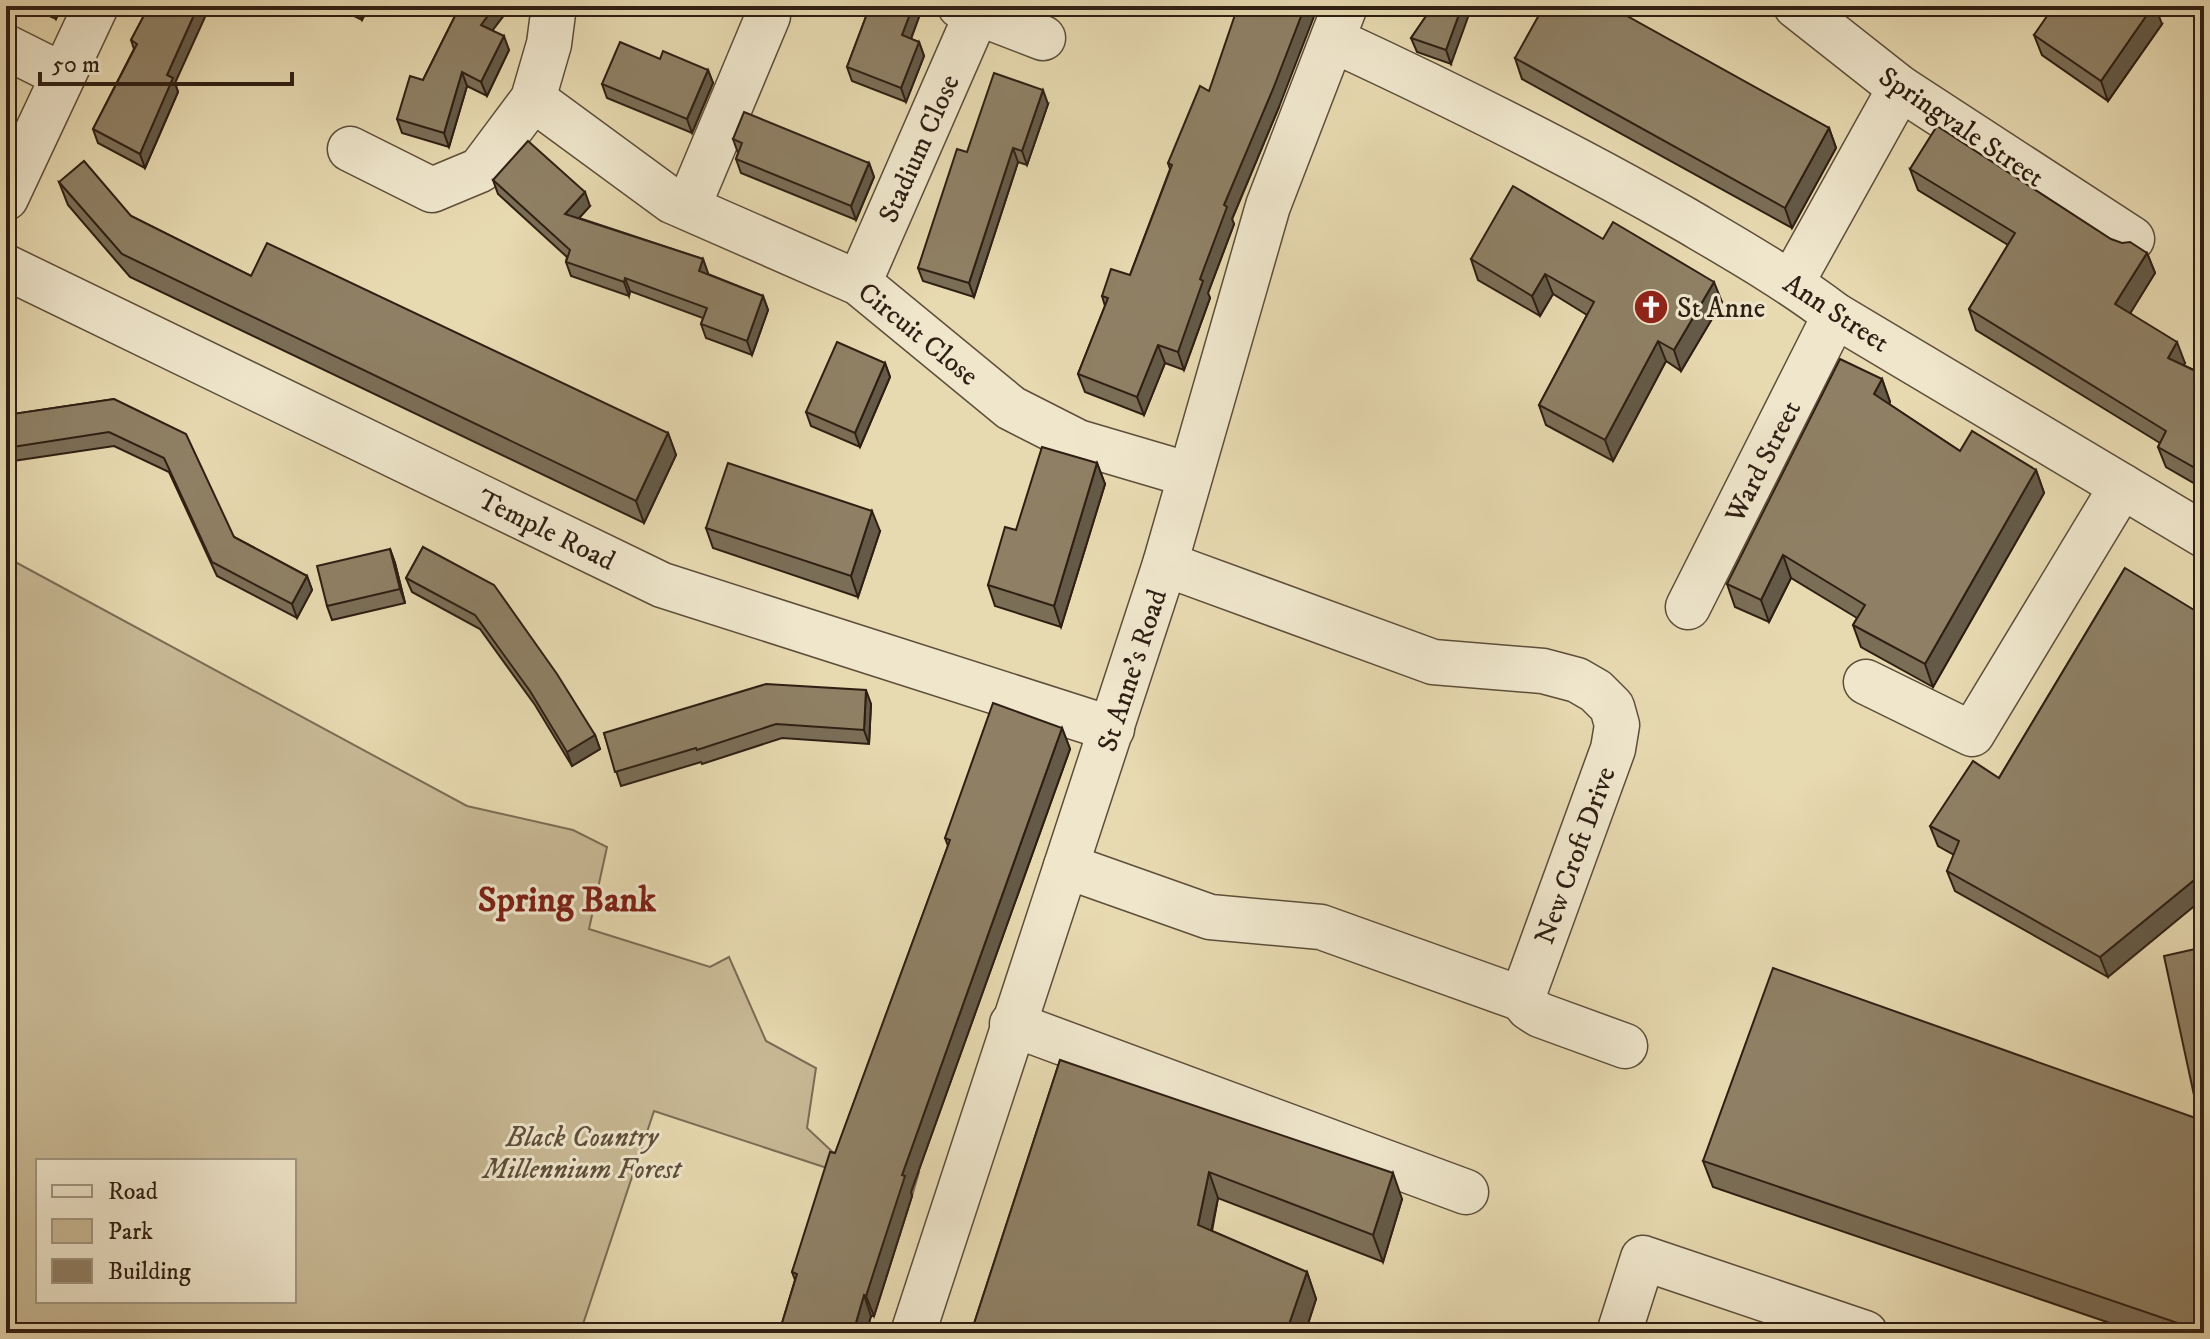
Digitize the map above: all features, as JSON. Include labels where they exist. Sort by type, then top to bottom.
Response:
[{"type":"street","points":[[6,198],[96,6]]},
{"type":"street","points":[[350,149],[432,190],[480,170],[533,99],[549,44],[554,6]]},
{"type":"street","points":[[688,207],[768,16],[766,6]]},
{"type":"street","name":"Springvale Street","points":[[1796,6],[1900,88],[2132,239]]},
{"type":"street","name":"Stadium Close","points":[[859,283],[969,9],[1043,38]]},
{"type":"street","name":"Ann Street","points":[[1339,23],[1451,95],[1594,167],[1792,282],[1835,315],[2204,535]]},
{"type":"street","name":"St Anne's Road","points":[[913,1333],[1165,564],[1268,206],[1339,23]]},
{"type":"street","points":[[6,47],[62,75]]},
{"type":"street","points":[[1792,282],[1900,88]]},
{"type":"street","name":"Circuit Close","points":[[533,99],[672,201],[859,283],[1011,408],[1078,442],[1190,475]]},
{"type":"street","name":"Temple Road","points":[[6,267],[662,585],[1112,729]]},
{"type":"street","name":"Ward Street","points":[[1688,607],[1835,315]]},
{"type":"street","points":[[1866,682],[1972,734],[2122,486]]},
{"type":"street","name":"New Croft Drive","points":[[1165,564],[1433,662],[1543,671],[1577,680],[1596,691],[1612,707],[1617,725],[1613,749],[1522,999]]},
{"type":"street","points":[[1066,866],[1210,917],[1321,927],[1522,999],[1540,1015],[1625,1046]]},
{"type":"street","points":[[1012,1024],[1466,1192]]},
{"type":"street","points":[[1619,1333],[1643,1258],[1865,1333]]},
{"type":"green space","name":"Black Country Millennium Forest","points":[[6,557],[467,806],[573,830],[607,847],[589,929],[710,967],[729,957],[766,1041],[816,1068],[807,1128],[838,1157],[919,1172],[912,1196],[654,1111],[580,1333],[6,1333]]},
{"type":"building","points":[[149,6],[198,6],[167,75],[173,78],[140,154],[93,129],[137,44],[131,40]]},
{"type":"building","points":[[460,6],[495,6],[481,25],[504,36],[481,82],[462,72],[444,133],[397,119],[410,76],[423,80]]},
{"type":"building","points":[[870,6],[913,6],[902,35],[919,42],[901,88],[847,67]]},
{"type":"building","points":[[1238,6],[1305,6],[1224,205],[1227,207],[1200,279],[1203,281],[1178,352],[1158,345],[1137,397],[1078,374],[1108,298],[1102,296],[1111,269],[1130,275],[1172,165],[1168,163],[1200,86],[1209,91]]},
{"type":"building","points":[[1433,6],[1462,6],[1446,50],[1411,38]]},
{"type":"building","points":[[1544,6],[1609,6],[1829,128],[1785,208],[1515,58]]},
{"type":"building","points":[[2054,6],[2153,6],[2101,81],[2034,35]]},
{"type":"building","points":[[620,42],[660,59],[663,51],[708,70],[687,119],[602,84]]},
{"type":"building","points":[[994,73],[1043,90],[1022,151],[1013,148],[969,283],[918,268],[957,149],[967,152]]},
{"type":"building","points":[[744,112],[869,163],[851,206],[736,159],[742,143],[733,139]]},
{"type":"building","points":[[1937,126],[2111,239],[2130,242],[2147,253],[2115,304],[2177,342],[2168,358],[2204,375],[2204,473],[2158,447],[2166,431],[1969,309],[2015,233],[1910,169]]},
{"type":"building","points":[[528,141],[585,192],[565,214],[703,259],[699,271],[763,296],[747,341],[701,324],[707,308],[625,278],[624,282],[566,262],[570,250],[493,180]]},
{"type":"building","points":[[84,161],[131,216],[251,276],[267,243],[668,433],[636,501],[122,254],[59,182]]},
{"type":"building","points":[[1513,186],[1603,239],[1613,222],[1714,282],[1674,350],[1658,341],[1605,440],[1539,405],[1594,302],[1545,274],[1532,296],[1471,259]]},
{"type":"building","points":[[837,342],[885,363],[855,433],[806,412]]},
{"type":"building","points":[[1840,359],[1882,379],[1874,394],[1960,451],[1972,431],[2036,470],[1925,664],[1853,625],[1865,605],[1783,555],[1761,600],[1727,584]]},
{"type":"building","points":[[114,399],[186,434],[234,537],[307,576],[292,604],[212,562],[164,458],[109,432],[6,448],[6,415]]},
{"type":"building","points":[[1042,447],[1097,463],[1054,606],[988,585],[1005,527],[1016,530]]},
{"type":"building","points":[[728,463],[872,511],[851,576],[706,528]]},
{"type":"building","points":[[423,547],[494,585],[557,674],[595,735],[567,752],[530,691],[475,615],[406,578]]},
{"type":"building","points":[[390,549],[400,589],[327,606],[317,566]]},
{"type":"building","points":[[2125,568],[2204,616],[2204,872],[2100,957],[1947,871],[1959,841],[1930,826],[1973,761],[1999,778]]},
{"type":"building","points":[[766,684],[866,690],[864,730],[776,724],[615,772],[604,733]]},
{"type":"building","points":[[993,703],[1062,728],[902,1175],[905,1176],[853,1333],[779,1333],[797,1274],[792,1272],[830,1152],[835,1153],[950,840],[945,838]]},
{"type":"building","points":[[2204,947],[2204,1093],[2194,1095],[2164,956]]},
{"type":"building","points":[[1773,968],[2204,1121],[2204,1332],[1703,1161]]},
{"type":"building","points":[[1060,1060],[1393,1173],[1373,1235],[1209,1172],[1198,1225],[1307,1272],[1286,1333],[971,1333]]},
{"type":"building","points":[[1646,1326],[1665,1333],[1643,1333]]},
{"type":"place","name":"St Anne","points":[[1651,307]]},
{"type":"district","name":"Spring Bank","points":[[567,898]]}]
